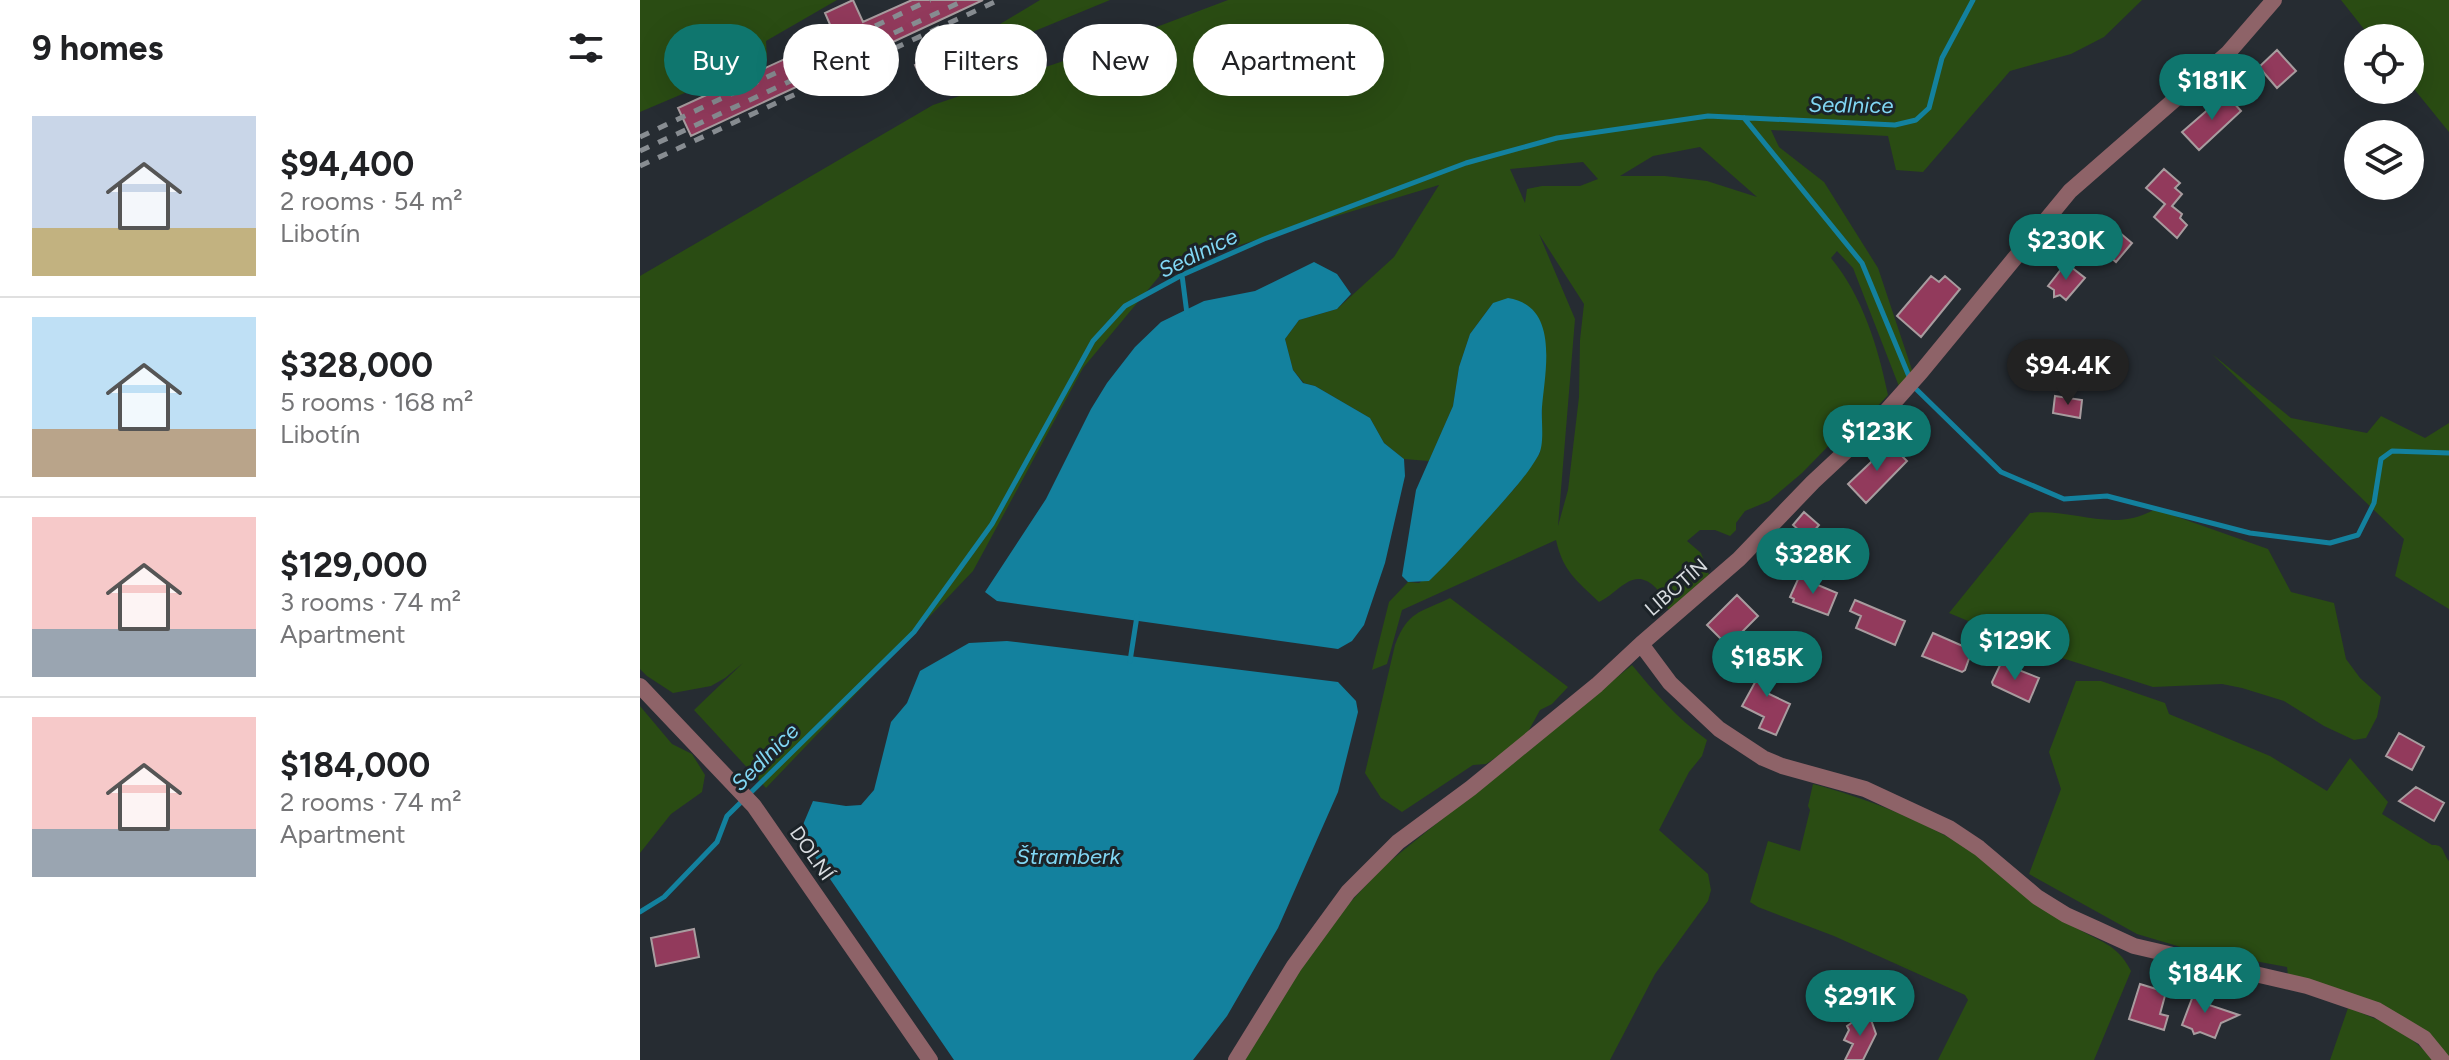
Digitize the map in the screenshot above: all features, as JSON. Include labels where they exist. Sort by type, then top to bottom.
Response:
[{"type":"street","name":"LIBOTÍN","points":[[1236,1060],[1294,966],[1348,892],[1398,842],[1471,788],[1586,694],[1739,559],[1803,491],[1873,426],[2070,191],[2228,53],[2274,0]]},
{"type":"street","points":[[1641,644],[1670,683],[1719,729],[1763,758],[1865,789],[1936,822],[1979,848],[2037,897],[2066,915],[2134,946],[2307,986],[2377,1010],[2424,1038],[2442,1060]]},
{"type":"street","name":"DOLNÍ","points":[[640,686],[754,806],[930,1060]]},
{"type":"green space","points":[[640,0],[837,0],[795,24],[783,24],[783,31],[767,40],[767,24],[664,24],[664,96],[678,96],[640,112]]},
{"type":"green space","points":[[1040,0],[1110,0],[1047,26],[1000,24]]},
{"type":"green space","points":[[1228,0],[2142,0],[2104,37],[2071,54],[2010,71],[1923,172],[1896,170],[1888,136],[1771,130],[1779,147],[1824,182],[1878,268],[1913,373],[1900,389],[1853,268],[1837,251],[1831,258],[1852,289],[1868,323],[1888,395],[1861,424],[1843,431],[1769,501],[1745,511],[1730,536],[1715,530],[1700,530],[1687,541],[1701,553],[1709,575],[1669,610],[1656,588],[1640,579],[1627,583],[1599,602],[1567,567],[1556,540],[1402,610],[1387,664],[1372,670],[1389,602],[1408,582],[1419,583],[1449,561],[1515,488],[1540,453],[1542,409],[1493,303],[1470,334],[1459,367],[1453,406],[1429,461],[1404,459],[1384,443],[1370,418],[1315,386],[1304,383],[1293,370],[1285,339],[1299,320],[1337,309],[1394,257],[1439,185],[1167,267],[1083,368],[973,571],[766,788],[694,710],[743,663],[711,686],[673,693],[640,669],[640,276],[933,105],[960,96],[1047,96],[1047,67],[1063,61],[1063,96],[1177,96],[1177,24],[1164,24]],"holes":[[[1700,147],[1757,197],[1707,181],[1665,176],[1620,176],[1653,156]],[[1583,162],[1598,179],[1580,186],[1527,189],[1525,203],[1510,169]],[[1539,234],[1584,304],[1579,397],[1568,490],[1558,526],[1575,319]]]},
{"type":"green space","points":[[2341,0],[2449,0],[2449,132],[2424,101],[2424,24],[2360,24]]},
{"type":"green space","points":[[2212,354],[2291,418],[2367,433],[2381,416],[2425,438],[2449,423],[2449,609],[2395,576],[2404,539]]},
{"type":"green space","points":[[2155,509],[2268,549],[2291,592],[2334,603],[2346,659],[2360,678],[2381,697],[2377,717],[2366,738],[2354,740],[2284,701],[2242,688],[2222,684],[2153,687],[2040,651],[1949,613],[2030,513],[2046,512],[2109,520],[2139,516]]},
{"type":"green space","points":[[1450,598],[1568,687],[1552,704],[1540,710],[1524,739],[1486,764],[1473,765],[1402,812],[1381,798],[1365,773],[1400,634],[1416,614]]},
{"type":"green space","points":[[1632,665],[1667,705],[1707,740],[1702,756],[1689,772],[1659,830],[1708,874],[1711,890],[1708,901],[1655,974],[1610,1060],[1245,1060],[1307,957],[1342,911],[1384,866]]},
{"type":"green space","points":[[2076,681],[2101,681],[2165,703],[2169,714],[2270,756],[2327,791],[2350,758],[2388,802],[2382,814],[2441,848],[2449,861],[2449,1059],[2422,1031],[2288,975],[2287,967],[2184,948],[2137,934],[2029,874],[2061,789],[2049,752]]},
{"type":"green space","points":[[640,706],[672,744],[692,754],[705,775],[702,792],[671,814],[640,853]]},
{"type":"green space","points":[[1813,784],[1895,812],[1954,840],[2048,909],[2120,954],[2131,971],[2094,1060],[1938,1060],[1968,1000],[1965,995],[1750,902],[1768,841],[1800,851]]},
{"type":"green space","points":[[2348,1008],[2394,1028],[2434,1060],[2330,1060]]},
{"type":"water","points":[[1314,262],[1337,274],[1351,294],[1337,309],[1299,320],[1285,339],[1293,370],[1303,383],[1315,386],[1370,418],[1384,443],[1404,459],[1405,476],[1385,563],[1364,625],[1352,641],[1338,649],[997,601],[985,592],[1046,499],[1091,409],[1135,347],[1161,322],[1204,301],[1255,291]]},
{"type":"water","points":[[1508,298],[1525,304],[1536,313],[1546,342],[1540,451],[1516,486],[1429,581],[1408,582],[1402,576],[1416,490],[1453,406],[1459,367],[1470,334],[1493,303]]},
{"type":"water","name":"Štramberk","points":[[1007,641],[1338,682],[1356,701],[1358,712],[1338,792],[1278,928],[1227,1016],[1193,1060],[954,1060],[815,857],[802,827],[813,801],[861,805],[874,790],[891,722],[907,703],[920,671],[969,643]]},
{"type":"building","points":[[853,0],[863,22],[912,0],[983,0],[931,24],[915,24],[915,32],[899,39],[899,24],[830,24],[825,13]]},
{"type":"building","points":[[2277,50],[2296,71],[2277,88],[2259,67]]},
{"type":"building","points":[[783,60],[783,93],[691,136],[678,108],[704,96],[767,96],[767,67]]},
{"type":"building","points":[[2226,94],[2241,111],[2199,150],[2182,132]]},
{"type":"building","points":[[2164,169],[2180,183],[2175,188],[2182,194],[2172,206],[2182,214],[2180,218],[2187,225],[2177,238],[2154,217],[2165,204],[2146,188]]},
{"type":"building","points":[[2113,227],[2132,243],[2116,262],[2097,246]]},
{"type":"building","points":[[2066,263],[2085,278],[2066,300],[2060,295],[2054,297],[2054,290],[2048,286]]},
{"type":"building","points":[[1931,276],[1939,282],[1945,276],[1960,289],[1921,337],[1897,316]]},
{"type":"building","points":[[2055,396],[2082,400],[2080,418],[2053,413]]},
{"type":"building","points":[[1890,444],[1907,461],[1866,503],[1848,484]]},
{"type":"building","points":[[1804,512],[1819,525],[1808,538],[1793,525]]},
{"type":"building","points":[[1799,577],[1837,593],[1828,615],[1793,602],[1794,599],[1790,597]]},
{"type":"building","points":[[1737,595],[1758,616],[1728,646],[1707,625]]},
{"type":"building","points":[[1855,600],[1905,621],[1895,645],[1856,628],[1861,616],[1850,611]]},
{"type":"building","points":[[1933,633],[1972,650],[1965,670],[1962,672],[1922,656]]},
{"type":"building","points":[[1770,655],[1782,661],[1767,693],[1790,704],[1776,735],[1759,728],[1764,717],[1742,706]]},
{"type":"building","points":[[2001,663],[2039,678],[2029,702],[1993,685]]},
{"type":"building","points":[[2399,733],[2424,747],[2412,770],[2386,756]]},
{"type":"building","points":[[2416,787],[2444,803],[2434,821],[2399,801]]},
{"type":"building","points":[[694,929],[699,957],[656,966],[651,938]]},
{"type":"building","points":[[2140,984],[2166,992],[2160,1014],[2168,1016],[2164,1030],[2129,1019]]},
{"type":"building","points":[[2196,988],[2213,994],[2209,1005],[2239,1015],[2221,1023],[2215,1038],[2200,1032],[2194,1034],[2192,1029],[2182,1025]]},
{"type":"building","points":[[1864,1014],[1870,1017],[1876,1034],[1863,1060],[1845,1060],[1853,1044],[1844,1040],[1849,1030],[1847,1026]]},
{"type":"waterway","name":"Sedlnice","points":[[640,912],[664,897],[717,842],[727,816],[914,632],[992,524],[1093,341],[1125,306],[1182,275],[1264,239],[1466,163],[1557,138],[1708,116],[1895,125],[1916,120],[1929,108],[1942,58],[1973,0]]},
{"type":"waterway","points":[[1744,118],[1862,263],[1913,386],[2001,472],[2064,499],[2107,496],[2250,533],[2330,543],[2358,535],[2374,503],[2381,459],[2392,451],[2449,453]]},
{"type":"waterway","points":[[1182,275],[1187,314]]},
{"type":"waterway","points":[[1130,661],[1137,616]]},
{"type":"railway","points":[[640,137],[930,0]]},
{"type":"railway","points":[[640,151],[965,0]]},
{"type":"railway","points":[[640,166],[999,0]]}]
